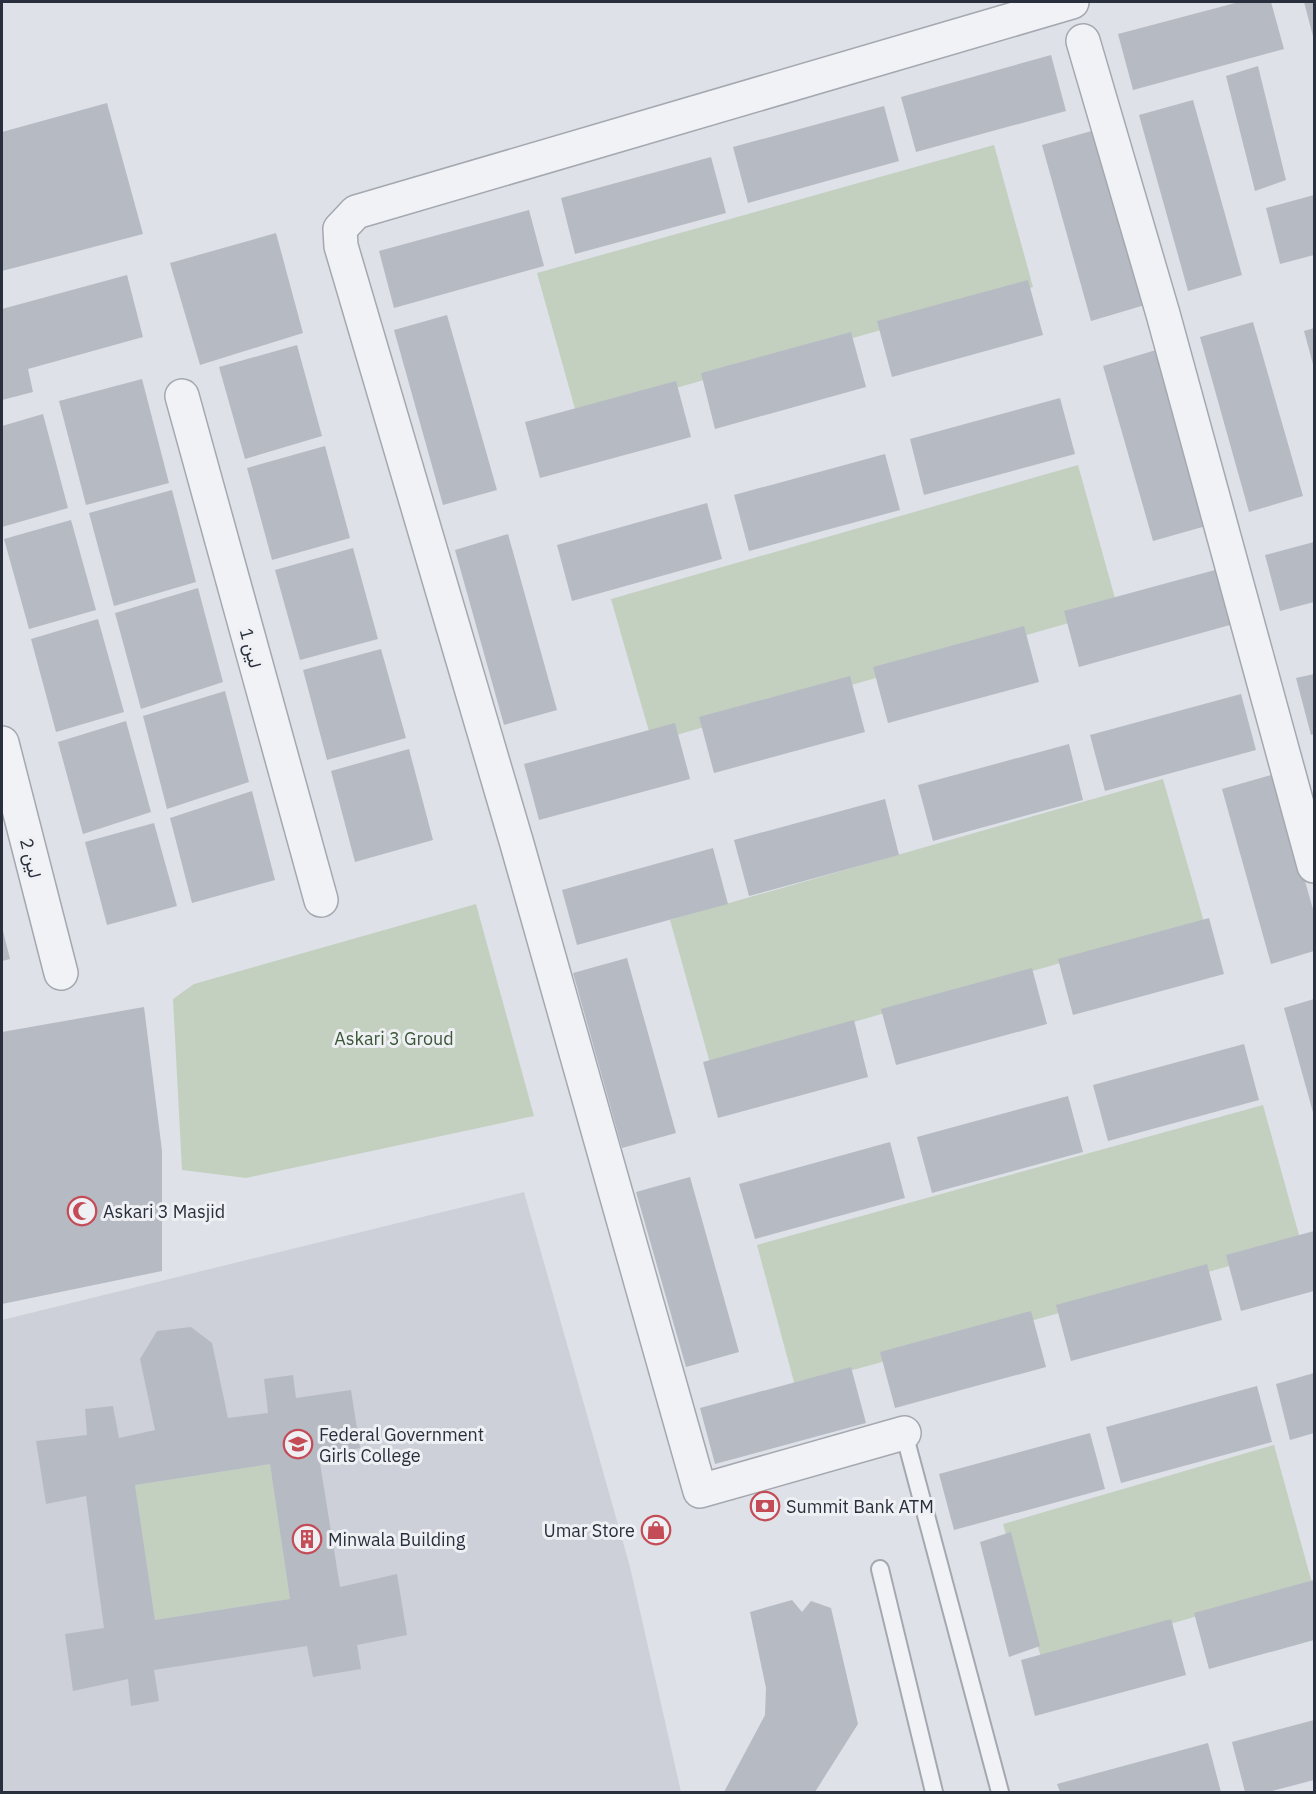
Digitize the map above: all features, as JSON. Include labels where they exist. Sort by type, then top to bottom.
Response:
[{"type":"street","points":[[904,1433],[700,1491],[517,844],[341,246],[340,229],[356,212],[1071,2]]},
{"type":"street","points":[[1083,41],[1163,314],[1314,866]]},
{"type":"street","name":"لین 1","points":[[182,396],[321,900]]},
{"type":"street","name":"لین 2","points":[[2,743],[61,973]]},
{"type":"lane","points":[[904,1433],[1000,1792]]},
{"type":"lane","points":[[880,1569],[934,1792]]},
{"type":"shaded area","name":"Federal Government Girls College","points":[[524,1192],[630,1567],[681,1792],[2,1792],[2,1320]]},
{"type":"green space","points":[[994,145],[1033,287],[577,416],[537,273]]},
{"type":"green space","points":[[1078,465],[1118,609],[652,742],[611,599]]},
{"type":"green space","points":[[1163,779],[1204,922],[710,1063],[670,920]]},
{"type":"green space","name":"Askari 3 Groud","points":[[476,904],[534,1116],[246,1178],[182,1170],[173,999],[194,984]]},
{"type":"green space","points":[[1263,1105],[1302,1246],[795,1386],[757,1245]]},
{"type":"green space","points":[[1274,1445],[1312,1583],[1042,1661],[1003,1524]]},
{"type":"green space","points":[[270,1464],[290,1599],[155,1620],[135,1485]]},
{"type":"building","points":[[1239,2],[1271,2],[1284,49],[1133,90],[1118,34]]},
{"type":"building","points":[[1304,2],[1314,2],[1314,40]]},
{"type":"building","points":[[1051,55],[1066,111],[916,152],[901,97]]},
{"type":"building","points":[[1258,66],[1286,180],[1255,191],[1226,76]]},
{"type":"building","points":[[1193,100],[1242,275],[1188,291],[1139,115]]},
{"type":"building","points":[[107,103],[143,234],[2,271],[2,132]]},
{"type":"building","points":[[884,106],[899,161],[748,203],[733,147]]},
{"type":"building","points":[[1095,130],[1145,305],[1091,321],[1042,145]]},
{"type":"building","points":[[711,157],[726,213],[575,254],[561,198]]},
{"type":"building","points":[[1314,195],[1314,255],[1280,264],[1266,208]]},
{"type":"building","points":[[529,210],[544,266],[394,308],[379,251]]},
{"type":"building","points":[[276,233],[303,333],[200,365],[170,263]]},
{"type":"building","points":[[127,275],[143,337],[28,369],[33,392],[2,400],[2,309]]},
{"type":"building","points":[[1028,280],[1043,335],[892,377],[877,321]]},
{"type":"building","points":[[447,315],[497,490],[443,505],[394,330]]},
{"type":"building","points":[[1253,322],[1303,496],[1249,512],[1200,337]]},
{"type":"building","points":[[1314,328],[1314,368],[1304,331]]},
{"type":"building","points":[[851,332],[866,387],[715,429],[701,373]]},
{"type":"building","points":[[297,345],[322,436],[245,459],[219,367]]},
{"type":"building","points":[[1156,350],[1206,526],[1153,541],[1103,366]]},
{"type":"building","points":[[142,379],[169,483],[86,505],[59,401]]},
{"type":"building","points":[[676,381],[691,437],[540,478],[525,422]]},
{"type":"building","points":[[1060,398],[1075,454],[924,495],[910,439]]},
{"type":"building","points":[[43,414],[68,508],[2,527],[2,426]]},
{"type":"building","points":[[325,446],[350,538],[272,560],[247,468]]},
{"type":"building","points":[[885,454],[900,510],[749,551],[734,495]]},
{"type":"building","points":[[172,490],[196,582],[114,606],[89,513]]},
{"type":"building","points":[[707,503],[722,559],[572,601],[557,545]]},
{"type":"building","points":[[71,520],[96,610],[29,629],[4,539]]},
{"type":"building","points":[[508,534],[557,710],[504,725],[455,550]]},
{"type":"building","points":[[1314,542],[1314,602],[1280,611],[1265,555]]},
{"type":"building","points":[[353,548],[378,639],[300,660],[275,570]]},
{"type":"building","points":[[1215,570],[1230,625],[1079,667],[1064,611]]},
{"type":"building","points":[[198,588],[223,682],[141,709],[115,613]]},
{"type":"building","points":[[98,619],[124,712],[56,732],[31,639]]},
{"type":"building","points":[[1024,626],[1039,682],[888,723],[873,667]]},
{"type":"building","points":[[381,649],[406,738],[327,760],[303,670]]},
{"type":"building","points":[[1314,674],[1314,734],[1311,735],[1296,678]]},
{"type":"building","points":[[850,676],[865,732],[714,773],[699,717]]},
{"type":"building","points":[[225,691],[249,782],[167,809],[143,716]]},
{"type":"building","points":[[1241,694],[1256,750],[1105,791],[1090,735]]},
{"type":"building","points":[[126,721],[151,812],[83,834],[58,742]]},
{"type":"building","points":[[675,723],[690,779],[539,820],[524,764]]},
{"type":"building","points":[[1069,744],[1083,800],[933,841],[918,785]]},
{"type":"building","points":[[409,749],[433,840],[355,862],[331,771]]},
{"type":"building","points":[[1275,774],[1314,913],[1314,951],[1271,964],[1222,789]]},
{"type":"building","points":[[252,791],[275,880],[192,903],[170,818]]},
{"type":"building","points":[[885,799],[899,855],[749,896],[734,840]]},
{"type":"building","points":[[154,823],[177,906],[107,925],[85,842]]},
{"type":"building","points":[[713,848],[728,904],[577,945],[562,890]]},
{"type":"building","points":[[1209,918],[1224,974],[1073,1015],[1058,959]]},
{"type":"building","points":[[2,927],[10,959],[2,961]]},
{"type":"building","points":[[627,958],[676,1133],[622,1148],[573,973]]},
{"type":"building","points":[[1032,968],[1047,1024],[896,1065],[881,1009]]},
{"type":"building","points":[[1314,999],[1314,1116],[1284,1008]]},
{"type":"building","name":"Askari 3 Masjid","points":[[144,1007],[162,1151],[162,1271],[2,1304],[2,1032]]},
{"type":"building","points":[[854,1020],[868,1077],[718,1118],[703,1062]]},
{"type":"building","points":[[1244,1044],[1259,1100],[1108,1141],[1093,1085]]},
{"type":"building","points":[[1068,1096],[1083,1152],[932,1193],[917,1137]]},
{"type":"building","points":[[890,1142],[905,1198],[755,1239],[739,1184]]},
{"type":"building","points":[[690,1177],[739,1352],[686,1367],[636,1192]]},
{"type":"building","points":[[1314,1231],[1314,1291],[1241,1311],[1226,1255]]},
{"type":"building","points":[[1207,1264],[1222,1320],[1071,1361],[1056,1305]]},
{"type":"building","points":[[1031,1311],[1046,1367],[895,1408],[880,1352]]},
{"type":"building","name":"Minwala Building","points":[[191,1327],[212,1343],[228,1418],[268,1413],[264,1379],[293,1375],[296,1398],[351,1390],[360,1448],[319,1457],[340,1587],[397,1574],[407,1635],[357,1645],[361,1669],[313,1677],[307,1646],[154,1670],[159,1701],[131,1706],[128,1679],[73,1691],[65,1634],[104,1628],[86,1496],[46,1504],[36,1441],[87,1435],[85,1409],[113,1406],[119,1438],[155,1430],[140,1359],[157,1331]],"holes":[[[270,1464],[290,1599],[155,1620],[135,1485]]]},
{"type":"building","points":[[851,1367],[866,1423],[715,1464],[700,1408]]},
{"type":"building","points":[[1314,1373],[1314,1433],[1290,1440],[1276,1384]]},
{"type":"building","points":[[1257,1386],[1272,1442],[1121,1483],[1106,1427]]},
{"type":"building","points":[[1090,1433],[1105,1489],[954,1530],[939,1474]]},
{"type":"building","points":[[1011,1532],[1040,1646],[1009,1657],[980,1542]]},
{"type":"building","points":[[1314,1580],[1314,1640],[1209,1669],[1194,1613]]},
{"type":"building","points":[[792,1600],[802,1612],[811,1601],[831,1608],[858,1724],[815,1792],[724,1792],[765,1715],[766,1688],[750,1612]]},
{"type":"building","points":[[1171,1619],[1186,1675],[1035,1716],[1021,1660]]},
{"type":"building","points":[[1314,1720],[1314,1780],[1268,1792],[1245,1792],[1232,1742]]},
{"type":"building","points":[[1208,1743],[1221,1792],[1060,1792],[1057,1784]]},
{"type":"place","name":"Askari 3 Masjid","points":[[82,1211]]},
{"type":"place","name":"Federal Government Girls College","points":[[298,1444]]},
{"type":"place","name":"Summit Bank ATM","points":[[765,1506]]},
{"type":"place","name":"Umar Store","points":[[656,1530]]},
{"type":"place","name":"Minwala Building","points":[[307,1539]]}]
